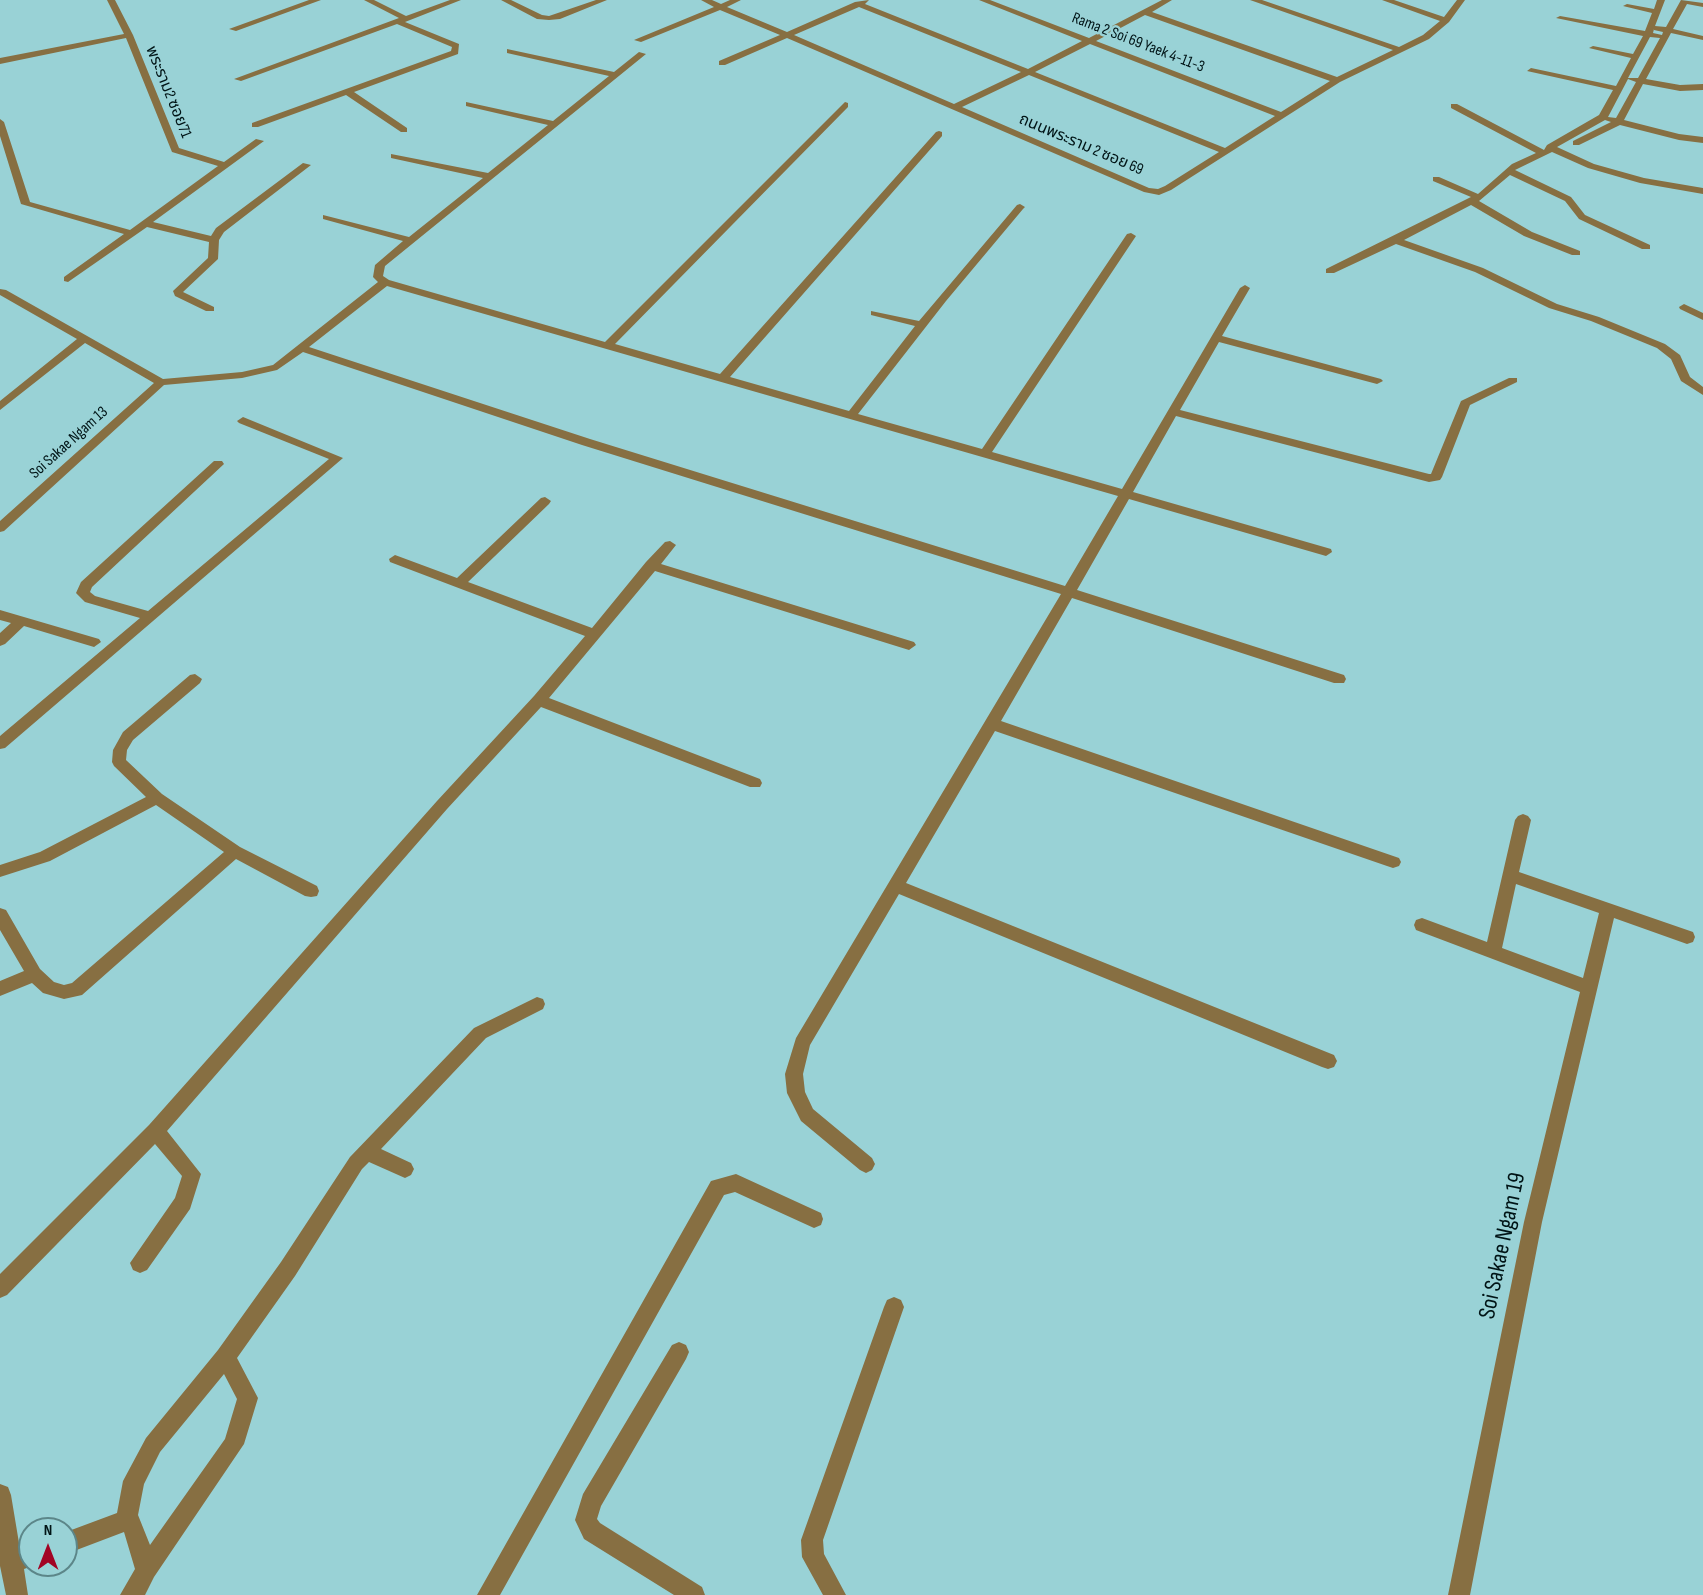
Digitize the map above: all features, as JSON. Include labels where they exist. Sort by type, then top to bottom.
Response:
[{"type":"street","name":"พระราม2 ซอย71","points":[[111,0],[129,35],[175,150],[224,165]]},
{"type":"street","points":[[232,29],[317,0]]},
{"type":"street","points":[[255,125],[455,52],[456,46],[401,20],[368,0]]},
{"type":"street","points":[[238,79],[458,0]]},
{"type":"street","points":[[505,0],[540,17],[553,18],[603,0]]},
{"type":"street","name":"ถนนพระราม 2 ซอย 69","points":[[705,0],[1148,190],[1159,192],[1337,80],[1426,37],[1446,20],[1461,0]]},
{"type":"street","points":[[638,40],[737,0]]},
{"type":"street","points":[[722,63],[869,0]]},
{"type":"street","name":"Rama 2 Soi 69 Yaek 4-11-3","points":[[983,0],[1282,114]]},
{"type":"street","points":[[998,6],[1011,0]]},
{"type":"street","points":[[955,107],[1029,72],[1168,0]]},
{"type":"street","points":[[1254,0],[1401,50]]},
{"type":"street","points":[[1386,0],[1446,20]]},
{"type":"street","points":[[1330,271],[1475,199],[1509,171],[1603,117],[1637,57],[1658,12],[1661,0]]},
{"type":"street","points":[[1560,152],[1618,122],[1684,1],[1703,5]]},
{"type":"street","points":[[858,4],[1225,151]]},
{"type":"street","points":[[1627,6],[1658,12]]},
{"type":"street","points":[[1145,12],[1337,80]]},
{"type":"street","points":[[1560,18],[1703,38]]},
{"type":"street","points":[[0,61],[129,35]]},
{"type":"street","points":[[1593,48],[1637,57]]},
{"type":"street","points":[[510,51],[616,75]]},
{"type":"street","points":[[642,54],[380,265],[378,277],[385,282],[722,380],[985,453],[1125,496],[1326,552]]},
{"type":"street","points":[[1531,71],[1618,89]]},
{"type":"street","points":[[1626,77],[1680,88],[1703,87]]},
{"type":"street","points":[[347,92],[404,130]]},
{"type":"street","points":[[468,104],[553,124]]},
{"type":"street","points":[[607,346],[845,105]]},
{"type":"street","points":[[1454,106],[1547,150],[1560,152],[1591,166],[1643,181],[1703,191]]},
{"type":"street","points":[[1603,117],[1679,137],[1703,140]]},
{"type":"street","points":[[0,122],[26,204],[131,233]]},
{"type":"street","points":[[722,380],[939,134]]},
{"type":"street","points":[[68,279],[259,141]]},
{"type":"street","points":[[394,156],[489,176]]},
{"type":"street","points":[[210,309],[179,294],[178,291],[213,259],[214,240],[220,230],[306,165]]},
{"type":"street","points":[[1509,171],[1568,199],[1582,217],[1646,248]]},
{"type":"street","points":[[1436,179],[1475,199],[1528,234],[1576,253]]},
{"type":"street","points":[[851,416],[922,325],[1020,207]]},
{"type":"street","points":[[326,217],[410,240]]},
{"type":"street","points":[[144,224],[214,240]]},
{"type":"street","points":[[985,453],[1131,236]]},
{"type":"street","points":[[1396,240],[1479,270],[1553,306],[1595,319],[1661,346],[1676,357],[1685,379],[1703,392]]},
{"type":"street","points":[[2,292],[161,382],[204,381],[277,367],[385,282]]},
{"type":"street","points":[[866,1164],[807,1115],[796,1094],[794,1074],[802,1043],[992,724],[1245,288]]},
{"type":"street","points":[[1684,307],[1703,317]]},
{"type":"street","points":[[875,313],[922,325]]},
{"type":"street","points":[[1216,338],[1377,381]]},
{"type":"street","points":[[0,407],[83,339]]},
{"type":"street","points":[[302,348],[608,449],[1069,592],[1339,679]]},
{"type":"street","points":[[1173,412],[1429,478],[1436,477],[1465,403],[1513,380]]},
{"type":"street","name":"Soi Sakae Ngam 13","points":[[0,528],[161,382]]},
{"type":"street","points":[[0,744],[337,458],[243,420]]},
{"type":"street","points":[[150,616],[90,599],[83,593],[86,585],[218,464]]},
{"type":"street","points":[[459,583],[545,501]]},
{"type":"street","points":[[0,1288],[155,1131],[442,805],[539,699],[669,545]]},
{"type":"street","points":[[395,559],[593,634]]},
{"type":"street","points":[[651,565],[909,645]]},
{"type":"street","points":[[0,615],[94,642]]},
{"type":"street","points":[[0,640],[21,621]]},
{"type":"street","points":[[195,679],[128,736],[120,750],[119,762],[156,798],[235,851],[312,891]]},
{"type":"street","points":[[539,699],[755,783]]},
{"type":"street","points":[[992,724],[1393,861]]},
{"type":"street","points":[[0,871],[45,857],[156,798]]},
{"type":"street","points":[[1493,952],[1523,820]]},
{"type":"street","points":[[0,915],[34,974],[49,988],[64,992],[76,990],[235,851]]},
{"type":"street","points":[[1512,876],[1687,937]]},
{"type":"street","points":[[895,885],[1328,1061]]},
{"type":"street","name":"Soi Sakae Ngam 19","points":[[1459,1595],[1533,1222],[1608,909]]},
{"type":"street","points":[[1422,925],[1589,988]]},
{"type":"street","points":[[0,989],[34,974]]},
{"type":"street","points":[[126,1520],[134,1481],[153,1445],[225,1357],[316,1228],[356,1163],[480,1033],[537,1004]]},
{"type":"street","points":[[140,1263],[183,1203],[192,1174],[155,1131]]},
{"type":"street","points":[[366,1152],[405,1169]]},
{"type":"street","points":[[488,1595],[718,1187],[736,1183],[814,1219]]},
{"type":"street","points":[[835,1595],[813,1557],[812,1540],[894,1307]]},
{"type":"street","points":[[678,1352],[591,1502],[586,1520],[592,1531],[694,1595]]},
{"type":"street","points":[[131,1595],[146,1569],[234,1444],[248,1398],[225,1357]]},
{"type":"street","points":[[0,1495],[18,1554]]},
{"type":"street","points":[[78,1538],[126,1520],[132,1523],[146,1569]]},
{"type":"street","points":[[17,1595],[19,1577]]}]
